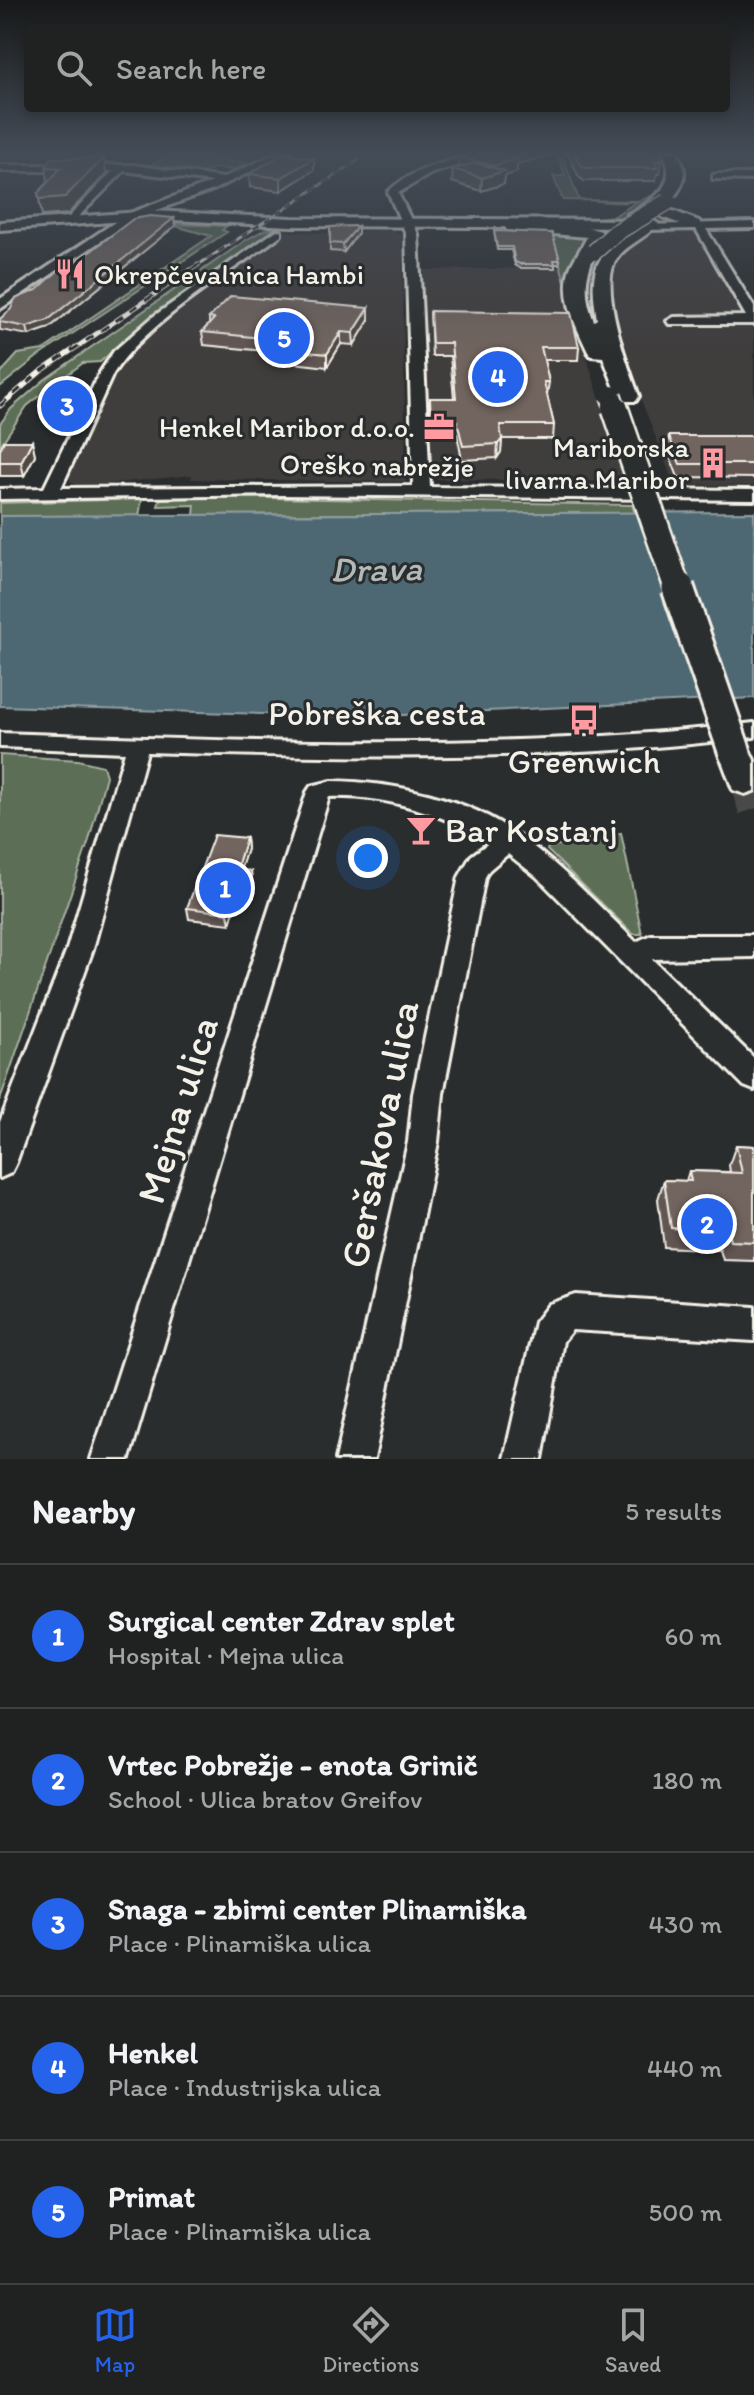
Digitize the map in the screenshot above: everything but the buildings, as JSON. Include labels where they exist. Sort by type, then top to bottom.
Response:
[{"type":"highway","points":[[605,352],[583,319],[576,291],[578,264],[619,225],[629,220]]},
{"type":"highway","points":[[595,250],[646,220]]},
{"type":"highway","points":[[655,220],[617,247],[600,275],[605,352],[746,748]]},
{"type":"highway","points":[[690,220],[697,227]]},
{"type":"highway","points":[[513,227],[586,231],[595,236],[595,250]]},
{"type":"main road","points":[[0,226],[82,220]]},
{"type":"main road","points":[[208,220],[319,226],[649,225]]},
{"type":"main road","points":[[408,225],[619,225]]},
{"type":"street","points":[[0,305],[125,220]]},
{"type":"street","points":[[406,220],[414,265],[422,492]]},
{"type":"street","points":[[649,225],[754,225]]},
{"type":"street","points":[[649,225],[754,225]]},
{"type":"street","points":[[697,227],[754,319]]},
{"type":"street","points":[[50,494],[106,374],[119,354],[159,319],[277,233]]},
{"type":"street","points":[[674,321],[754,319]]},
{"type":"street","name":"Oreško nabrežje","points":[[0,494],[238,490],[422,492],[656,501],[754,495]]},
{"type":"street","points":[[656,501],[746,748]]},
{"type":"street","name":"Pobreška cesta","points":[[0,740],[138,746],[485,747],[663,740],[746,748]]},
{"type":"street","points":[[0,1163],[80,949],[138,746]]},
{"type":"street","name":"Mejna ulica","points":[[110,1459],[243,1041],[314,799],[325,789],[419,799],[456,812],[509,840]]},
{"type":"street","points":[[509,840],[546,870],[754,1077]]},
{"type":"street","name":"Geršakova ulica","points":[[355,1459],[420,1157],[428,1094],[472,877],[480,863],[509,840]]},
{"type":"street","points":[[633,957],[648,946],[754,946]]},
{"type":"street","points":[[523,1459],[547,1334],[561,1316],[576,1312],[754,1324]]},
{"type":"shaded area","points":[[380,230],[402,233],[406,482],[191,479],[192,475],[87,486],[77,486],[70,481],[69,474],[115,375],[125,356],[139,341],[284,231],[331,234]]},
{"type":"shaded area","points":[[696,230],[754,324],[754,486],[674,484],[626,361],[604,290],[603,279],[631,244],[660,231]]},
{"type":"shaded area","points":[[554,264],[563,266],[585,352],[626,482],[436,479],[432,473],[421,270],[554,268]]},
{"type":"green space","points":[[168,224],[227,226],[222,230],[227,232],[37,357],[0,387],[0,374],[18,354],[43,350],[211,236]]},
{"type":"green space","points":[[277,228],[163,308],[100,362],[83,363],[53,385],[27,406],[0,446],[0,424],[11,409],[44,380],[246,240],[264,230]]},
{"type":"green space","points":[[552,235],[581,235],[590,239],[571,265],[570,300]]},
{"type":"green space","points":[[219,497],[632,505],[635,513],[194,515],[195,505],[158,506],[160,499]]},
{"type":"green space","points":[[142,499],[139,516],[0,516],[0,503]]},
{"type":"green space","points":[[0,755],[78,760],[103,766],[106,776],[89,840],[0,1100]]},
{"type":"green space","points":[[621,833],[642,934],[633,934],[547,850],[548,847]]},
{"type":"water","name":"Drava","points":[[754,512],[754,698],[362,717],[0,706],[0,516]]},
{"type":"tunnel","points":[[745,782],[754,809]]},
{"type":"railway","points":[[196,266],[267,220]]},
{"type":"railway","points":[[0,406],[40,372],[196,266]]},
{"type":"place","name":"Okrepčevalnica Hambi","points":[[70,274]]},
{"type":"place","name":"Primat","points":[[284,338]]},
{"type":"place","name":"Henkel","points":[[498,377]]},
{"type":"place","name":"Snaga - zbirni center Plinarniška","points":[[67,406]]},
{"type":"place","name":"Henkel Maribor d.o.o.","points":[[439,427]]},
{"type":"place","name":"Mariborska livarna Maribor","points":[[713,463]]},
{"type":"place","name":"Greenwich","points":[[584,720]]},
{"type":"place","name":"Bar Kostanj","points":[[421,830]]},
{"type":"place","name":"Surgical center Zdrav splet","points":[[225,888]]},
{"type":"place","name":"Vrtec Pobrežje - enota Grinič","points":[[707,1224]]}]
